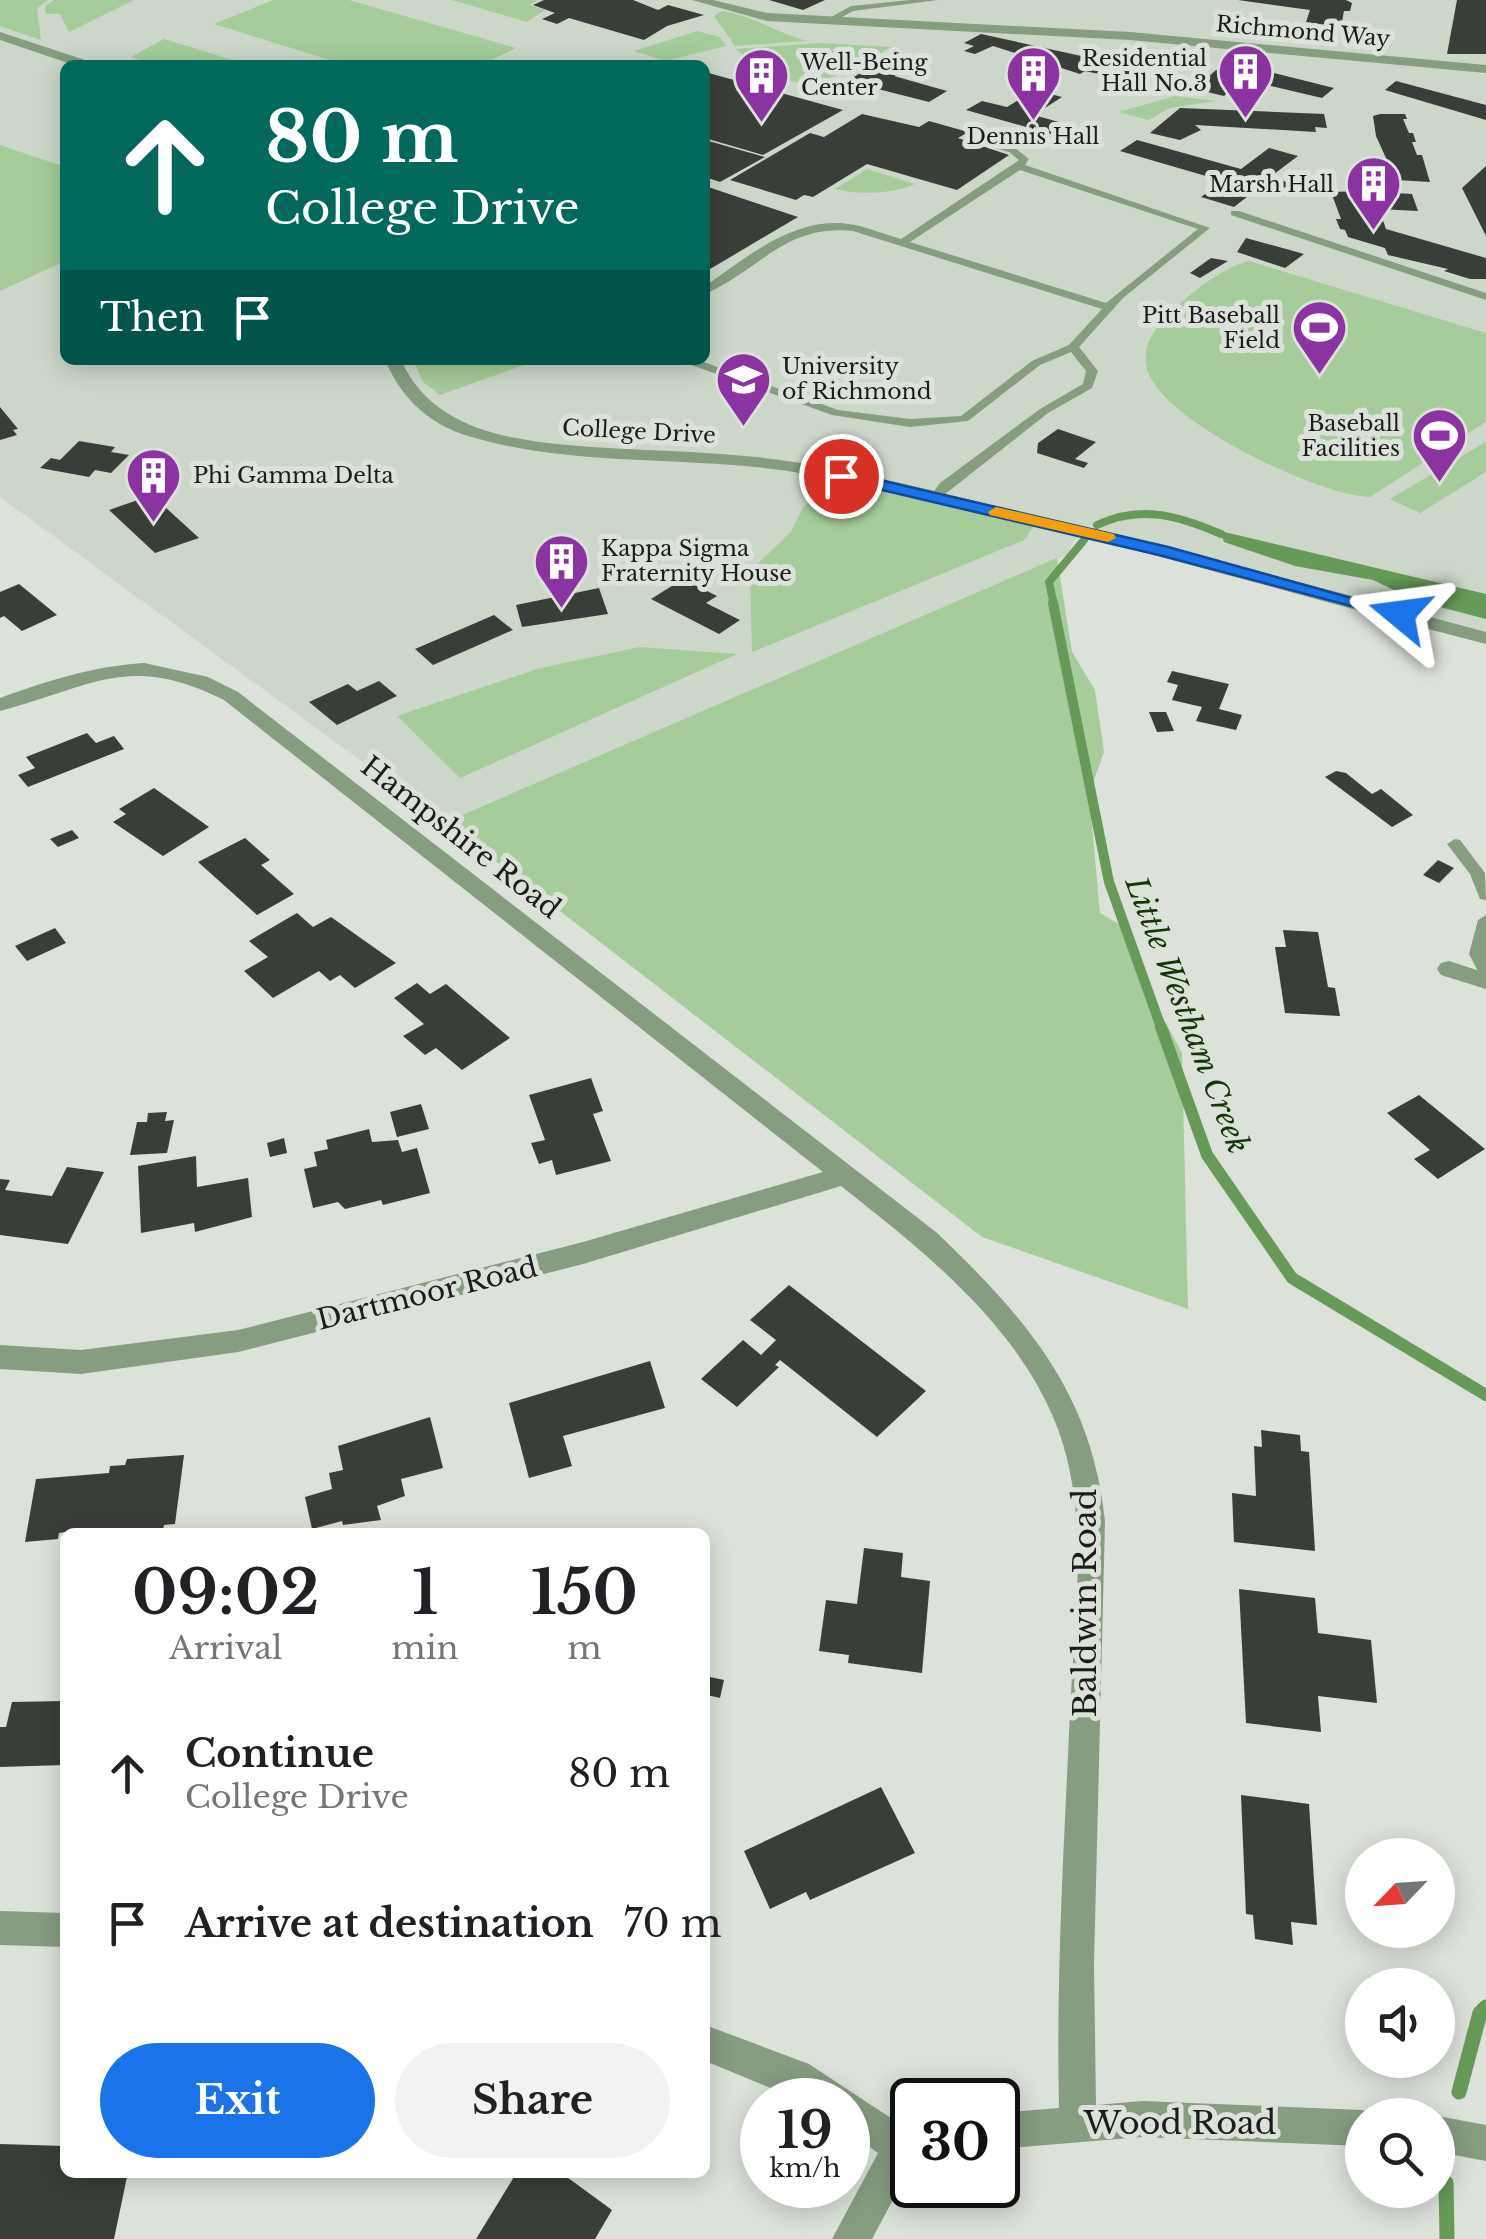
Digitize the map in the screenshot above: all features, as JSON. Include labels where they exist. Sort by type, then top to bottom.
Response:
[{"type":"street","name":"Richmond Way","points":[[698,0],[768,16],[1120,35],[1486,69]]},
{"type":"street","points":[[0,36],[72,60]]},
{"type":"street","name":"College Drive","points":[[395,365],[408,392],[423,408],[450,424],[500,440],[562,450],[784,464],[1090,533],[1486,638]]},
{"type":"street","name":"Hampshire Road","points":[[0,705],[98,672],[130,667],[175,670],[203,679],[271,727],[846,1175]]},
{"type":"street","points":[[1449,969],[1486,981]]},
{"type":"street","name":"Dartmoor Road","points":[[0,1357],[81,1362],[238,1341],[584,1253],[846,1175]]},
{"type":"street","name":"Baldwin Road","points":[[846,1175],[926,1239],[979,1289],[1052,1388],[1070,1422],[1086,1476],[1090,1600],[1074,2037],[1078,2123]]},
{"type":"street","points":[[0,1928],[60,1930]]},
{"type":"street","points":[[710,2046],[798,2078]]},
{"type":"street","name":"Wood Road","points":[[1020,2129],[1078,2123],[1260,2121],[1345,2127]]},
{"type":"street","points":[[1455,2137],[1486,2143]]},
{"type":"street","points":[[852,2239],[890,2175]]},
{"type":"lane","points":[[830,20],[852,8],[934,0]]},
{"type":"lane","points":[[902,243],[1024,159],[1020,153],[980,141]]},
{"type":"lane","points":[[701,365],[836,413],[910,423],[964,419],[1036,363],[1074,347],[1107,308],[1205,228],[1019,166]]},
{"type":"lane","points":[[1235,213],[1486,297]]},
{"type":"lane","points":[[710,287],[816,225],[841,225],[1107,308]]},
{"type":"lane","points":[[935,498],[944,486],[1044,411],[1088,386],[1092,371],[1074,347]]},
{"type":"lane","points":[[1454,844],[1477,873],[1486,895]]},
{"type":"lane","points":[[1486,920],[1477,954],[1486,971]]},
{"type":"shaded area","name":"University of Richmond","points":[[0,0],[1486,0],[1486,638],[1089,533],[1074,540],[1067,555],[445,822],[0,497]]},
{"type":"shaded area","points":[[0,0],[48,0],[37,8],[41,40],[0,26]]},
{"type":"shaded area","points":[[54,0],[134,0],[69,32],[60,14],[46,14],[45,6]]},
{"type":"shaded area","points":[[273,0],[349,0],[516,48],[491,60],[330,60],[214,24]]},
{"type":"shaded area","points":[[452,0],[538,0],[529,5],[545,10],[527,22]]},
{"type":"shaded area","points":[[722,11],[807,41],[735,46],[714,16]]},
{"type":"shaded area","points":[[697,31],[719,37],[726,46],[669,60],[634,51]]},
{"type":"shaded area","points":[[164,39],[233,60],[140,60],[131,57]]},
{"type":"shaded area","points":[[819,43],[891,47],[849,70],[814,82],[778,77],[736,49]]},
{"type":"shaded area","points":[[1175,96],[1215,101],[1170,108],[1148,120],[1119,112]]},
{"type":"shaded area","points":[[0,145],[60,165],[60,263],[0,291]]},
{"type":"shaded area","points":[[867,169],[915,184],[875,192],[835,189]]},
{"type":"shaded area","name":"Pitt Baseball Field","points":[[1249,261],[1486,333],[1486,422],[1370,497],[1346,493],[1279,469],[1206,430],[1155,385],[1146,364],[1147,346],[1160,325],[1193,292],[1221,273]]},
{"type":"shaded area","points":[[415,365],[524,365],[440,395],[423,382]]},
{"type":"shaded area","name":"Baseball Facilities","points":[[1486,442],[1486,472],[1420,513],[1390,499]]},
{"type":"shaded area","points":[[838,482],[1035,525],[1024,540],[752,652],[750,571],[791,532],[803,507]]},
{"type":"shaded area","points":[[1220,531],[1486,594],[1486,619],[1417,601],[1373,580],[1295,566],[1224,542]]},
{"type":"shaded area","points":[[1057,558],[1072,652],[1095,690],[1104,752],[1089,794],[1100,913],[1129,930],[1136,968],[1182,1053],[1188,1309],[982,1237],[455,830],[455,818]]},
{"type":"shaded area","points":[[640,647],[737,654],[460,778],[397,716],[541,668]]},
{"type":"building","points":[[544,0],[633,0],[658,10],[668,5],[704,15],[667,26],[644,40],[569,18],[557,24],[542,19],[555,13],[533,5]]},
{"type":"building","points":[[769,0],[825,0],[803,10]]},
{"type":"building","points":[[1238,0],[1352,3],[1350,11],[1344,11],[1341,27],[1306,22],[1310,10]]},
{"type":"building","points":[[1457,0],[1486,0],[1486,54],[1447,54]]},
{"type":"building","points":[[981,34],[1086,57],[1080,60],[1109,70],[1112,64],[1140,73],[1126,80],[1085,71],[1080,74],[993,46],[975,54],[964,51],[974,46],[964,43]]},
{"type":"building","points":[[897,52],[925,59],[894,76],[947,91],[929,102],[874,88],[857,97],[831,90]]},
{"type":"building","points":[[1216,70],[1270,72],[1334,88],[1322,98],[1262,84],[1238,83],[1224,96],[1195,89]]},
{"type":"building","name":"Well-Being Center","points":[[710,73],[843,110],[763,155],[710,139]]},
{"type":"building","points":[[1396,81],[1486,105],[1486,120],[1385,90]]},
{"type":"building","name":"Dennis Hall","points":[[1035,90],[1062,97],[1034,115],[1097,133],[1083,143],[966,110],[982,101],[1007,107]]},
{"type":"building","name":"Residential Hall No.3","points":[[1180,108],[1324,114],[1327,128],[1315,127],[1316,132],[1195,125],[1201,130],[1180,140],[1150,133]]},
{"type":"building","points":[[862,114],[919,127],[929,121],[968,132],[958,138],[1009,155],[957,190],[867,164],[813,197],[804,195],[796,200],[730,180],[810,133],[824,137]]},
{"type":"building","points":[[1405,114],[1407,119],[1403,119],[1409,133],[1413,133],[1416,142],[1412,142],[1417,155],[1422,155],[1430,182],[1396,180],[1376,136],[1373,116]]},
{"type":"building","points":[[1137,140],[1241,169],[1269,148],[1298,156],[1270,177],[1293,184],[1277,196],[1256,190],[1234,207],[1201,197],[1223,181],[1120,151]]},
{"type":"building","points":[[710,141],[765,157],[720,182],[710,179]]},
{"type":"building","points":[[1486,166],[1486,236],[1462,188]]},
{"type":"building","points":[[710,188],[798,217],[710,269]]},
{"type":"building","name":"Marsh Hall","points":[[1331,192],[1412,194],[1418,211],[1379,209],[1386,229],[1486,258],[1486,279],[1470,279],[1444,271],[1448,269],[1388,255],[1385,248],[1348,237],[1336,219],[1341,219]]},
{"type":"building","points":[[1246,238],[1304,254],[1285,268],[1237,252]]},
{"type":"building","points":[[1211,258],[1228,261],[1200,278],[1190,273]]},
{"type":"building","points":[[0,407],[18,429],[13,430],[17,435],[0,440]]},
{"type":"building","points":[[1058,429],[1096,442],[1075,459],[1088,463],[1084,468],[1037,453],[1038,443]]},
{"type":"building","points":[[79,441],[115,447],[111,452],[129,455],[111,473],[95,470],[89,477],[40,468],[51,458],[60,460]]},
{"type":"building","name":"Phi Gamma Delta","points":[[152,495],[199,538],[155,553],[109,510]]},
{"type":"building","points":[[683,579],[717,596],[706,603],[740,620],[719,634],[651,599]]},
{"type":"building","points":[[19,584],[57,615],[22,631],[4,616],[0,618],[0,592]]},
{"type":"building","name":"Kappa Sigma Fraternity House","points":[[599,588],[608,614],[522,627],[516,605]]},
{"type":"building","points":[[494,615],[513,630],[433,665],[415,649]]},
{"type":"building","points":[[1172,671],[1229,684],[1219,709],[1242,715],[1236,730],[1196,721],[1202,707],[1172,700],[1178,685],[1167,682]]},
{"type":"building","points":[[379,681],[397,696],[337,725],[309,702],[348,684],[357,691]]},
{"type":"building","points":[[1149,712],[1166,712],[1174,731],[1157,732]]},
{"type":"building","points":[[87,733],[96,743],[114,736],[124,749],[28,787],[18,775],[35,768],[26,757]]},
{"type":"building","points":[[1336,771],[1346,773],[1372,794],[1381,789],[1413,815],[1392,827],[1325,777]]},
{"type":"building","points":[[154,788],[209,827],[163,856],[113,822],[126,814],[119,809]]},
{"type":"building","points":[[72,830],[79,838],[58,847],[50,839]]},
{"type":"building","points":[[245,838],[270,860],[261,865],[294,894],[257,915],[198,862]]},
{"type":"building","points":[[1438,860],[1454,868],[1439,883],[1423,875]]},
{"type":"building","points":[[297,913],[313,927],[331,917],[396,963],[355,988],[340,975],[330,981],[319,971],[273,998],[244,971],[268,957],[249,941]]},
{"type":"building","points":[[55,928],[66,943],[27,961],[15,946]]},
{"type":"building","points":[[1283,930],[1318,932],[1328,987],[1335,988],[1340,1016],[1285,1013],[1275,947],[1286,947]]},
{"type":"building","points":[[417,983],[430,994],[446,984],[510,1038],[462,1070],[436,1048],[425,1055],[403,1036],[424,1024],[394,998]]},
{"type":"building","points":[[591,1078],[603,1111],[593,1114],[611,1161],[556,1175],[552,1160],[539,1164],[531,1143],[545,1140],[529,1095]]},
{"type":"building","points":[[1419,1095],[1485,1149],[1438,1179],[1414,1159],[1430,1150],[1387,1113]]},
{"type":"building","points":[[421,1104],[429,1129],[397,1137],[390,1112]]},
{"type":"building","points":[[167,1112],[165,1121],[174,1120],[167,1153],[130,1155],[137,1122],[147,1122],[148,1113]]},
{"type":"building","points":[[369,1129],[372,1142],[398,1140],[402,1152],[417,1148],[430,1193],[383,1205],[381,1200],[345,1209],[338,1202],[313,1208],[304,1169],[317,1166],[314,1152],[328,1149],[326,1140]]},
{"type":"building","points":[[284,1138],[287,1153],[270,1157],[267,1143]]},
{"type":"building","points":[[196,1156],[197,1187],[248,1178],[252,1217],[195,1232],[194,1223],[141,1233],[138,1166]]},
{"type":"building","points":[[67,1167],[104,1172],[68,1244],[0,1235],[0,1179],[10,1180],[5,1190],[52,1196]]},
{"type":"building","points":[[789,1285],[926,1391],[877,1437],[780,1360],[775,1365],[779,1367],[737,1407],[701,1379],[743,1340],[761,1355],[776,1340],[750,1320]]},
{"type":"building","points":[[650,1361],[665,1408],[563,1436],[572,1466],[529,1478],[509,1403]]},
{"type":"building","points":[[430,1417],[443,1468],[401,1479],[405,1496],[377,1506],[381,1520],[343,1525],[342,1521],[312,1528],[305,1497],[332,1489],[329,1473],[343,1470],[338,1446]]},
{"type":"building","points":[[1261,1430],[1300,1435],[1301,1451],[1309,1452],[1315,1551],[1234,1542],[1232,1493],[1256,1496],[1254,1446],[1262,1447]]},
{"type":"building","points":[[184,1455],[175,1524],[163,1528],[60,1528],[58,1539],[25,1542],[36,1479],[109,1473],[110,1466],[125,1465],[127,1459]]},
{"type":"building","points":[[864,1548],[903,1553],[901,1577],[930,1581],[922,1673],[848,1663],[849,1655],[819,1651],[826,1600],[857,1604]]},
{"type":"building","points":[[1239,1589],[1315,1598],[1318,1633],[1371,1640],[1377,1703],[1318,1696],[1321,1732],[1246,1723]]},
{"type":"building","points":[[710,1677],[724,1680],[720,1698],[710,1696]]},
{"type":"building","points":[[60,1701],[60,1765],[0,1767],[0,1727],[6,1727],[12,1702]]},
{"type":"building","points":[[881,1787],[915,1853],[810,1900],[806,1892],[770,1909],[744,1851]]},
{"type":"building","points":[[1241,1795],[1309,1804],[1317,1925],[1291,1922],[1293,1945],[1255,1939],[1253,1915],[1246,1914]]},
{"type":"building","points":[[0,2144],[60,2146],[60,2178],[127,2178],[114,2239],[0,2239]]},
{"type":"building","points":[[513,2178],[568,2178],[612,2210],[595,2239],[476,2239]]},
{"type":"waterway","name":"Little Westham Creek","points":[[1097,525],[1129,515],[1159,515],[1221,534]]},
{"type":"waterway","name":"Little Westham Creek","points":[[1054,605],[1049,582],[1084,540]]},
{"type":"waterway","name":"Little Westham Creek","points":[[1053,603],[1109,882],[1162,1030]]},
{"type":"waterway","name":"Little Westham Creek","points":[[1161,1027],[1207,1155],[1292,1278],[1486,1395]]},
{"type":"waterway","name":"Little Westham Creek","points":[[1459,2092],[1480,2013],[1486,2007]]},
{"type":"waterway","name":"Little Westham Creek","points":[[1446,2208],[1447,2239]]},
{"type":"slow traffic","points":[[996,512],[1108,538]]},
{"type":"place","name":"Residential Hall No.3","points":[[1246,120]]},
{"type":"place","name":"Dennis Hall","points":[[1033,122]]},
{"type":"place","name":"Well-Being Center","points":[[762,124]]},
{"type":"place","name":"Marsh Hall","points":[[1373,233]]},
{"type":"place","name":"Pitt Baseball Field","points":[[1319,377]]},
{"type":"place","name":"University of Richmond","points":[[743,428]]},
{"type":"place","name":"Baseball Facilities","points":[[1439,485]]},
{"type":"place","name":"Phi Gamma Delta","points":[[154,524]]},
{"type":"place","name":"Kappa Sigma Fraternity House","points":[[562,610]]},
{"type":"route","points":[[841,476],[1162,550],[1400,614]]}]
